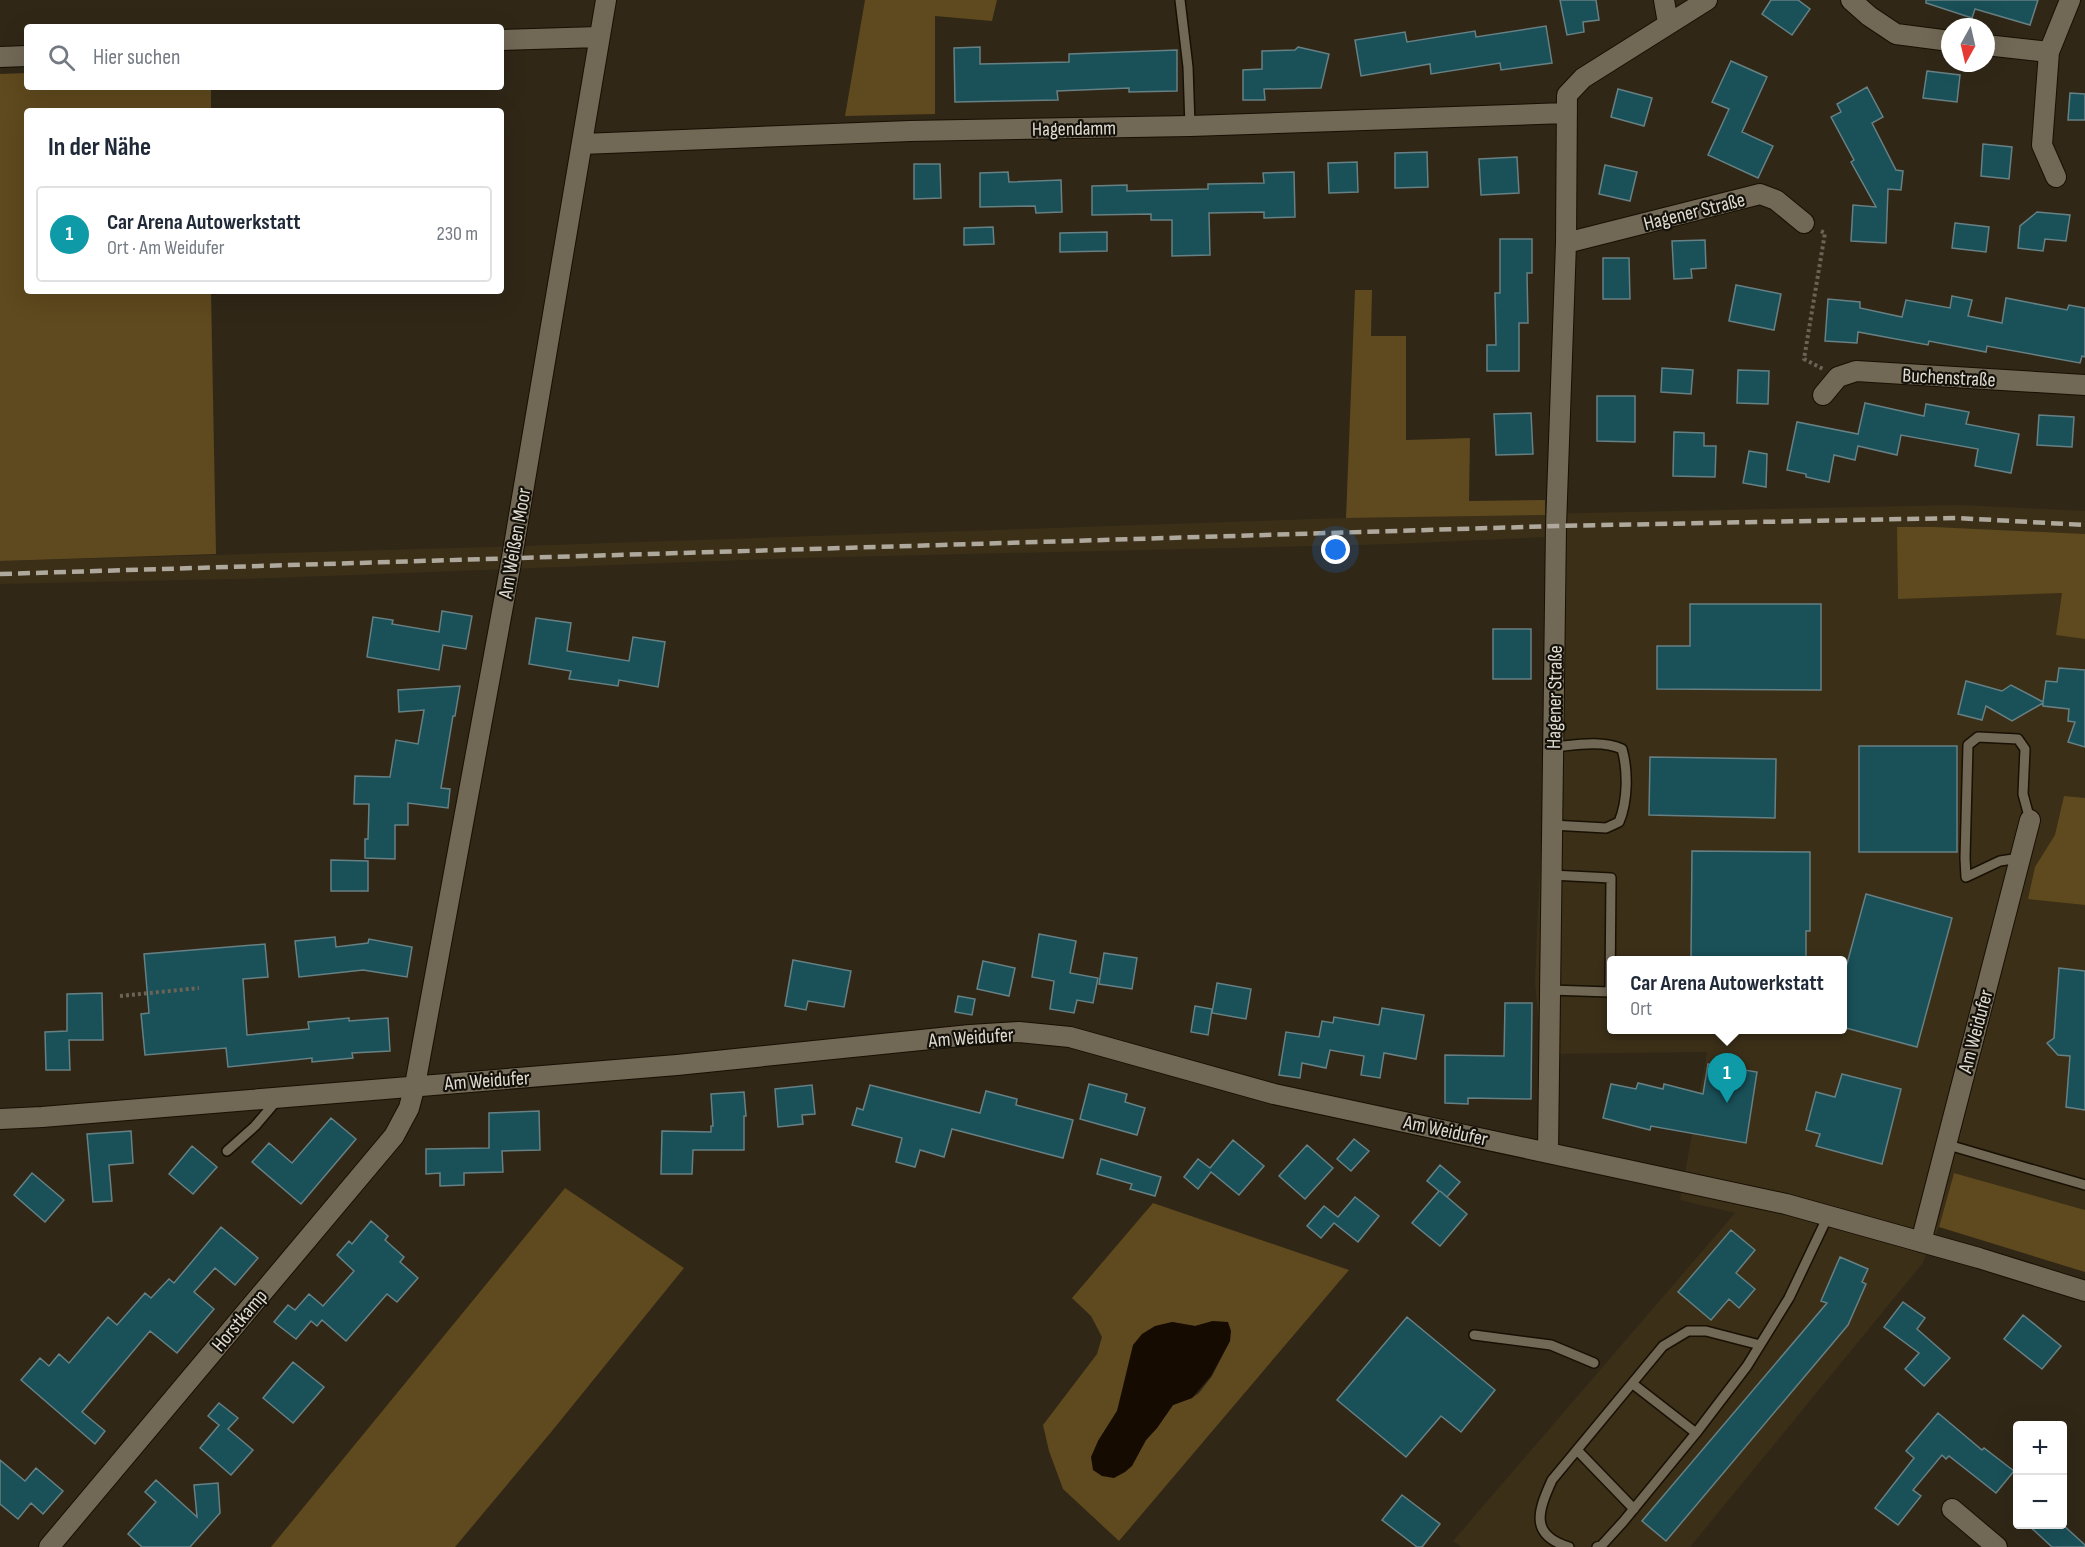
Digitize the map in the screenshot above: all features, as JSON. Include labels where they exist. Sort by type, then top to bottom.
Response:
[{"type":"street","name":"Am Weißen Moor","points":[[415,1085],[512,557],[606,0]]},
{"type":"street","points":[[1664,0],[1668,23]]},
{"type":"street","name":"Hagener Straße","points":[[1548,1151],[1557,506],[1566,243],[1567,94],[1583,78],[1707,0]]},
{"type":"street","points":[[1851,0],[1869,16],[1896,34],[1941,39]]},
{"type":"street","points":[[2056,177],[2042,145],[2049,52],[2070,0]]},
{"type":"street","points":[[504,40],[599,37]]},
{"type":"street","points":[[1995,46],[2049,52]]},
{"type":"street","points":[[0,57],[24,56]]},
{"type":"street","name":"Hagendamm","points":[[582,144],[910,130],[1190,126],[1566,113]]},
{"type":"street","name":"Hagener Straße","points":[[1566,243],[1760,194],[1776,200],[1804,223]]},
{"type":"street","name":"Buchenstraße","points":[[1838,377],[1856,371],[2085,385]]},
{"type":"street","points":[[1823,395],[1838,377]]},
{"type":"street","name":"Am Weidufer","points":[[1921,1242],[2030,820]]},
{"type":"street","name":"Am Weidufer","points":[[0,1119],[677,1065],[1019,1032],[1070,1037],[1274,1094],[1728,1190],[1921,1242],[2085,1291]]},
{"type":"street","name":"Horstkamp","points":[[49,1547],[394,1136],[409,1108],[415,1085]]},
{"type":"street","points":[[1953,1509],[1997,1547]]},
{"type":"lane","points":[[1180,0],[1188,67],[1190,126]]},
{"type":"lane","points":[[2020,858],[2000,861],[1966,877],[1968,745],[1978,737],[2018,739],[2025,749],[2023,794],[2030,820]]},
{"type":"lane","points":[[1552,825],[1606,828],[1619,822],[1624,811],[1626,761],[1622,749],[1614,745],[1587,744],[1553,747]]},
{"type":"lane","points":[[1551,875],[1611,878],[1610,956]]},
{"type":"lane","points":[[1550,990],[1607,993]]},
{"type":"lane","points":[[227,1152],[255,1126],[280,1097]]},
{"type":"lane","points":[[1945,1144],[2085,1185]]},
{"type":"lane","points":[[1597,1547],[1602,1545],[1634,1509],[1747,1366],[1789,1298],[1828,1216]]},
{"type":"lane","points":[[1569,1547],[1556,1543],[1542,1533],[1540,1521],[1542,1501],[1552,1480],[1663,1346],[1688,1331],[1706,1332],[1760,1345]]},
{"type":"lane","points":[[1474,1335],[1551,1345],[1594,1363]]},
{"type":"lane","points":[[1633,1384],[1696,1433]]},
{"type":"lane","points":[[1577,1450],[1634,1509]]},
{"type":"path","points":[[1804,223],[1825,233],[1804,359],[1838,377]]},
{"type":"path","points":[[120,996],[199,988]]},
{"type":"shaded area","points":[[865,0],[997,0],[992,21],[935,16],[935,114],[845,116]]},
{"type":"shaded area","points":[[24,73],[24,90],[211,90],[211,108],[24,108],[24,294],[211,294],[216,554],[0,561],[0,74]]},
{"type":"shaded area","points":[[1355,290],[1372,290],[1371,336],[1406,336],[1406,440],[1470,438],[1469,501],[1545,500],[1545,515],[1346,518]]},
{"type":"shaded area","points":[[1959,505],[2085,511],[2085,1210],[1954,1173],[1939,1227],[1922,1264],[1690,1547],[1461,1547],[1453,1541],[1735,1213],[1680,1200],[1707,1052],[1542,1054],[1535,983],[1547,698],[1548,537],[1394,544],[800,558],[274,578],[0,584],[0,561],[1346,518]]},
{"type":"shaded area","points":[[1897,527],[2085,534],[2085,639],[2056,635],[2062,593],[1898,599]]},
{"type":"shaded area","points":[[2064,796],[2085,798],[2085,905],[2028,899],[2035,867],[2055,835]]},
{"type":"shaded area","points":[[1954,1173],[2085,1210],[2085,1272],[1939,1227]]},
{"type":"shaded area","points":[[565,1188],[684,1268],[552,1431],[455,1547],[271,1547]]},
{"type":"shaded area","points":[[1153,1203],[1349,1270],[1119,1541],[1063,1489],[1049,1451],[1043,1425],[1097,1354],[1102,1337],[1091,1316],[1072,1298]],"holes":[[[1213,1321],[1230,1341],[1212,1376],[1199,1393],[1173,1405],[1146,1440],[1132,1465],[1098,1441],[1117,1411],[1126,1383],[1128,1367],[1172,1322],[1195,1326]]]},
{"type":"shaded area","points":[[1213,1321],[1228,1322],[1231,1331],[1230,1341],[1211,1376],[1192,1398],[1173,1405],[1146,1440],[1132,1466],[1125,1472],[1114,1478],[1102,1476],[1093,1470],[1091,1457],[1117,1411],[1133,1345],[1142,1334],[1155,1326],[1172,1322],[1195,1326]]},
{"type":"building","points":[[1560,0],[1596,0],[1599,20],[1583,22],[1584,32],[1567,35]]},
{"type":"building","points":[[1771,0],[1798,0],[1810,9],[1792,35],[1762,14]]},
{"type":"building","points":[[1926,0],[2038,0],[2030,25],[1975,9],[1972,18],[1926,3]]},
{"type":"building","points":[[1546,26],[1552,63],[1501,70],[1500,63],[1431,74],[1430,64],[1361,76],[1355,40],[1405,32],[1407,42],[1475,31],[1476,37]]},
{"type":"building","points":[[980,47],[980,64],[1069,62],[1069,54],[1177,50],[1177,91],[1129,92],[1129,88],[1057,91],[1058,100],[955,102],[954,48]]},
{"type":"building","points":[[1298,47],[1329,54],[1321,88],[1264,89],[1265,100],[1243,100],[1243,70],[1262,69],[1262,51],[1295,50]]},
{"type":"building","points":[[1731,61],[1767,77],[1742,132],[1773,146],[1758,178],[1708,155],[1729,109],[1712,102]]},
{"type":"building","points":[[1927,71],[1960,75],[1957,102],[1923,98]]},
{"type":"building","points":[[1867,87],[1883,117],[1872,123],[1896,170],[1903,171],[1901,190],[1888,189],[1886,243],[1851,241],[1853,205],[1876,207],[1851,162],[1854,160],[1831,117],[1841,112],[1837,104]]},
{"type":"building","points":[[1618,89],[1652,98],[1644,126],[1611,117]]},
{"type":"building","points":[[2070,93],[2085,94],[2085,120],[2068,120]]},
{"type":"building","points":[[1983,144],[2012,147],[2009,179],[1981,176]]},
{"type":"building","points":[[1427,152],[1428,187],[1395,188],[1395,153]]},
{"type":"building","points":[[1517,157],[1519,193],[1481,195],[1479,159]]},
{"type":"building","points":[[1357,162],[1358,192],[1329,193],[1328,163]]},
{"type":"building","points":[[914,164],[940,164],[941,198],[914,199]]},
{"type":"building","points":[[1605,165],[1637,172],[1630,201],[1599,194]]},
{"type":"building","points":[[1008,172],[1009,182],[1061,180],[1062,212],[1036,213],[1035,206],[980,207],[980,173]]},
{"type":"building","points":[[1294,172],[1295,217],[1264,218],[1264,212],[1209,213],[1210,255],[1172,256],[1172,220],[1151,220],[1151,214],[1092,215],[1092,186],[1127,185],[1127,191],[1208,189],[1208,184],[1264,183],[1263,173]]},
{"type":"building","points":[[2037,212],[2070,215],[2066,241],[2045,239],[2043,251],[2018,248],[2020,226]]},
{"type":"building","points":[[1955,223],[1989,227],[1986,252],[1952,248]]},
{"type":"building","points":[[993,227],[994,244],[964,245],[964,228]]},
{"type":"building","points":[[1107,232],[1107,251],[1060,252],[1060,233]]},
{"type":"building","points":[[1500,239],[1532,239],[1532,273],[1527,273],[1528,323],[1519,323],[1519,371],[1487,371],[1487,345],[1496,345],[1495,293],[1500,293]]},
{"type":"building","points":[[1705,240],[1706,268],[1691,269],[1692,278],[1674,279],[1672,241]]},
{"type":"building","points":[[1603,258],[1629,258],[1630,299],[1603,299]]},
{"type":"building","points":[[1736,285],[1781,294],[1774,330],[1729,321]]},
{"type":"building","points":[[1952,296],[1972,300],[1968,316],[2002,323],[2006,298],[2067,310],[2069,305],[2085,308],[2085,357],[2082,356],[2080,363],[1987,346],[1986,352],[1929,341],[1928,345],[1858,332],[1857,343],[1825,341],[1828,299],[1860,302],[1860,308],[1902,317],[1906,300],[1950,308]]},
{"type":"building","points":[[1662,368],[1693,370],[1691,394],[1661,392]]},
{"type":"building","points":[[1738,370],[1769,371],[1768,404],[1737,403]]},
{"type":"building","points":[[1597,396],[1635,396],[1635,442],[1597,441]]},
{"type":"building","points":[[1865,403],[1924,416],[1926,404],[1969,412],[1966,424],[2019,434],[2011,473],[1975,466],[1978,449],[1901,435],[1897,455],[1858,446],[1855,460],[1834,455],[1829,482],[1787,470],[1797,422],[1858,434]]},
{"type":"building","points":[[1531,413],[1533,454],[1496,455],[1494,414]]},
{"type":"building","points":[[2039,415],[2074,417],[2072,447],[2037,445]]},
{"type":"building","points":[[1674,432],[1704,433],[1704,446],[1716,446],[1715,477],[1673,476]]},
{"type":"building","points":[[1749,451],[1767,454],[1766,487],[1743,483]]},
{"type":"building","points":[[1690,604],[1821,604],[1821,690],[1657,689],[1657,646],[1690,646]]},
{"type":"building","points":[[442,611],[472,616],[466,649],[443,645],[439,670],[367,657],[373,617],[393,620],[392,624],[439,632]]},
{"type":"building","points":[[536,618],[571,623],[567,651],[629,661],[633,637],[665,642],[658,687],[619,680],[618,686],[569,679],[571,671],[529,664]]},
{"type":"building","points":[[1493,629],[1531,629],[1531,679],[1493,679]]},
{"type":"building","points":[[2059,668],[2085,670],[2085,747],[2068,742],[2075,722],[2068,721],[2069,709],[2043,706],[2043,703],[2012,721],[1986,706],[1982,720],[1958,714],[1966,681],[2002,691],[2011,685],[2043,702],[2046,681],[2057,682]]},
{"type":"building","points":[[460,686],[441,788],[450,789],[448,808],[408,803],[408,825],[395,825],[395,859],[365,858],[369,804],[354,804],[355,776],[390,777],[396,740],[418,744],[424,710],[399,712],[398,690]]},
{"type":"building","points":[[1859,746],[1957,746],[1957,852],[1859,852]]},
{"type":"building","points":[[1650,757],[1776,759],[1775,818],[1649,815]]},
{"type":"building","points":[[1692,851],[1810,852],[1810,931],[1806,931],[1806,956],[1691,956]]},
{"type":"building","points":[[331,860],[368,861],[368,891],[331,891]]},
{"type":"building","points":[[1866,894],[1952,918],[1917,1047],[1847,1028],[1847,964]]},
{"type":"building","points":[[1039,934],[1076,941],[1070,973],[1098,978],[1093,1003],[1077,1000],[1074,1013],[1050,1009],[1054,981],[1032,977]]},
{"type":"building","points":[[335,937],[336,947],[368,943],[369,939],[412,947],[407,977],[363,970],[299,977],[295,941]]},
{"type":"building","points":[[265,944],[268,977],[243,979],[247,1035],[309,1029],[308,1022],[349,1018],[349,1021],[388,1018],[390,1051],[352,1053],[353,1058],[312,1062],[312,1058],[228,1067],[226,1048],[145,1055],[141,1014],[149,1013],[144,954]]},
{"type":"building","points":[[1104,953],[1137,958],[1132,989],[1099,984]]},
{"type":"building","points":[[793,960],[851,971],[844,1007],[808,1001],[806,1010],[785,1006]]},
{"type":"building","points":[[983,961],[1015,968],[1009,996],[977,989]]},
{"type":"building","points":[[2059,968],[2085,971],[2085,1110],[2066,1107],[2070,1056],[2058,1055],[2047,1043],[2054,1038]]},
{"type":"building","points":[[1217,983],[1251,989],[1246,1019],[1212,1013]]},
{"type":"building","points":[[102,993],[103,1040],[69,1040],[70,1070],[46,1070],[45,1032],[67,1031],[67,994]]},
{"type":"building","points":[[958,996],[975,999],[972,1015],[955,1012]]},
{"type":"building","points":[[1505,1003],[1532,1003],[1531,1099],[1468,1098],[1468,1104],[1445,1103],[1445,1055],[1504,1056]]},
{"type":"building","points":[[1195,1006],[1212,1009],[1208,1035],[1191,1032]]},
{"type":"building","points":[[1382,1008],[1424,1015],[1416,1059],[1384,1053],[1380,1078],[1361,1075],[1364,1056],[1330,1050],[1326,1068],[1302,1063],[1300,1078],[1279,1075],[1286,1032],[1319,1037],[1322,1021],[1333,1023],[1334,1017],[1379,1025]]},
{"type":"building","points":[[1708,1064],[1757,1072],[1746,1143],[1651,1126],[1650,1130],[1603,1118],[1611,1084],[1636,1089],[1638,1083],[1663,1089],[1664,1084],[1703,1094]]},
{"type":"building","points":[[1842,1074],[1901,1089],[1882,1164],[1816,1146],[1820,1134],[1806,1130],[1816,1092],[1835,1097]]},
{"type":"building","points":[[1089,1084],[1127,1094],[1125,1102],[1145,1108],[1137,1135],[1080,1119]]},
{"type":"building","points":[[812,1085],[815,1114],[802,1115],[803,1124],[778,1127],[775,1089]]},
{"type":"building","points":[[870,1085],[980,1113],[986,1091],[1017,1099],[1016,1105],[1073,1120],[1063,1158],[952,1129],[944,1157],[920,1150],[915,1167],[896,1162],[902,1138],[852,1125],[857,1108],[863,1110]]},
{"type":"building","points":[[744,1092],[746,1116],[744,1116],[744,1150],[693,1150],[692,1174],[661,1174],[662,1131],[711,1132],[711,1126],[713,1126],[711,1094]]},
{"type":"building","points":[[539,1111],[540,1150],[502,1151],[503,1172],[464,1173],[464,1185],[440,1186],[440,1173],[426,1174],[426,1149],[489,1148],[489,1113]]},
{"type":"building","points":[[331,1118],[356,1139],[301,1204],[252,1162],[269,1143],[292,1163]]},
{"type":"building","points":[[131,1131],[133,1163],[109,1165],[112,1201],[93,1202],[87,1134]]},
{"type":"building","points":[[1354,1139],[1369,1151],[1351,1171],[1337,1159]]},
{"type":"building","points":[[1233,1140],[1264,1166],[1239,1195],[1211,1172],[1198,1189],[1184,1177],[1198,1159],[1210,1168]]},
{"type":"building","points":[[1307,1145],[1333,1168],[1305,1199],[1279,1176]]},
{"type":"building","points":[[192,1146],[217,1167],[193,1194],[169,1174]]},
{"type":"building","points":[[1101,1159],[1161,1177],[1155,1196],[1130,1189],[1132,1184],[1097,1174]]},
{"type":"building","points":[[1440,1165],[1460,1182],[1447,1197],[1467,1214],[1440,1246],[1412,1223],[1439,1191],[1427,1181]]},
{"type":"building","points":[[32,1173],[64,1200],[45,1222],[14,1195]]},
{"type":"building","points":[[1355,1197],[1379,1216],[1358,1242],[1334,1223],[1321,1238],[1307,1226],[1324,1206],[1338,1217]]},
{"type":"building","points":[[371,1221],[388,1236],[385,1240],[404,1257],[400,1262],[418,1278],[397,1302],[387,1294],[346,1341],[322,1320],[317,1326],[311,1321],[296,1339],[274,1322],[288,1305],[295,1310],[309,1294],[323,1306],[354,1271],[337,1255],[349,1241],[352,1244]]},
{"type":"building","points":[[221,1227],[258,1258],[235,1285],[215,1268],[194,1292],[214,1309],[177,1353],[150,1331],[82,1412],[105,1431],[95,1444],[21,1380],[40,1358],[49,1366],[59,1354],[69,1363],[108,1317],[117,1325],[145,1293],[151,1298],[169,1279],[174,1283]]},
{"type":"building","points":[[1731,1230],[1755,1250],[1736,1273],[1755,1289],[1739,1308],[1729,1299],[1711,1320],[1678,1292]]},
{"type":"building","points":[[1840,1257],[1868,1269],[1862,1282],[1866,1284],[1848,1325],[1666,1541],[1642,1521],[1827,1303],[1821,1301]]},
{"type":"building","points":[[1903,1302],[1925,1318],[1917,1329],[1950,1358],[1924,1386],[1905,1369],[1919,1353],[1884,1327]]},
{"type":"building","points":[[2023,1315],[2061,1346],[2042,1369],[2004,1339]]},
{"type":"building","points":[[1407,1317],[1495,1390],[1461,1432],[1441,1416],[1406,1457],[1337,1400]]},
{"type":"building","points":[[293,1362],[324,1387],[293,1423],[263,1398]]},
{"type":"building","points":[[219,1403],[238,1418],[228,1429],[253,1450],[231,1475],[200,1448],[219,1425],[208,1416]]},
{"type":"building","points":[[1938,1413],[2013,1472],[1996,1493],[1949,1456],[1946,1459],[1942,1455],[1913,1490],[1921,1496],[1898,1525],[1875,1508],[1914,1458],[1906,1451]]},
{"type":"building","points":[[0,1460],[25,1481],[36,1468],[63,1491],[43,1514],[31,1503],[18,1519],[0,1504]]},
{"type":"building","points":[[156,1480],[197,1517],[194,1485],[218,1483],[220,1513],[190,1547],[142,1547],[128,1534],[156,1502],[145,1492]]},
{"type":"building","points":[[1402,1495],[1440,1524],[1422,1547],[1417,1547],[1382,1520]]},
{"type":"building","points":[[2032,1529],[2067,1529],[2085,1545],[2085,1547],[2052,1547]]},
{"type":"railway","points":[[0,574],[1556,526],[1957,518],[2085,525]]},
{"type":"place","name":"Car Arena Autowerkstatt","points":[[1727,1103]]}]
